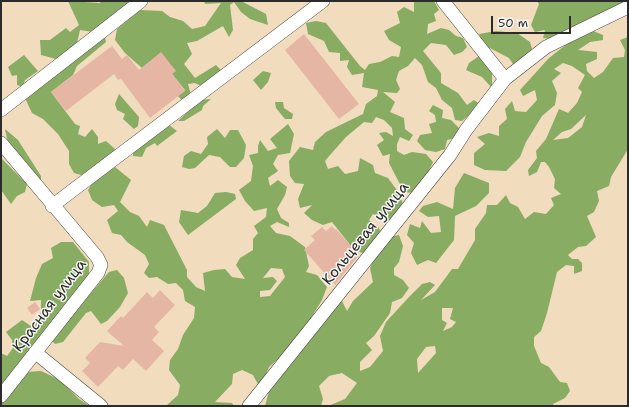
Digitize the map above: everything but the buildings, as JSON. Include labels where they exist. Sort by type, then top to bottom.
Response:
[{"type":"street","points":[[1,110],[141,1]]},
{"type":"street","points":[[52,206],[323,1]]},
{"type":"street","points":[[443,1],[505,79]]},
{"type":"street","name":"Кольцевая улица","points":[[249,406],[450,155],[466,130],[505,79],[546,47],[628,7]]},
{"type":"street","name":"Красная улица","points":[[1,142],[52,206],[97,257],[101,265],[98,273],[1,396]]},
{"type":"street","points":[[36,353],[100,406]]},
{"type":"green space","points":[[68,1],[100,3],[101,1],[132,1],[118,10],[108,21],[93,32],[80,30],[77,43],[56,59],[41,55],[40,40],[50,40],[66,28],[70,32],[79,25]]},
{"type":"green space","points":[[204,1],[241,1],[266,14],[268,25],[250,19],[241,12],[234,2],[230,5],[233,30],[229,37],[223,26],[197,41],[187,43],[192,54],[184,64],[195,78],[216,65],[221,70],[203,87],[195,83],[188,84],[191,95],[183,101],[178,96],[185,90],[172,74],[161,53],[142,68],[125,53],[115,40],[117,29],[140,10],[162,11],[170,17],[183,21],[192,29],[205,26],[221,3],[205,4]]},
{"type":"green space","points":[[414,1],[434,1],[439,10],[434,14],[436,21],[428,24],[427,34],[441,28],[449,30],[456,36],[463,38],[467,47],[462,52],[454,55],[446,45],[431,43],[423,51],[441,73],[441,83],[458,93],[467,105],[474,100],[481,105],[462,121],[455,120],[452,108],[442,100],[436,88],[428,82],[422,65],[415,58],[408,66],[399,71],[396,80],[400,89],[397,93],[383,92],[395,102],[390,112],[404,118],[405,129],[413,135],[409,141],[400,137],[397,144],[397,151],[404,155],[412,152],[426,154],[433,162],[425,179],[413,193],[404,192],[389,163],[390,154],[383,156],[377,145],[384,140],[379,133],[386,132],[393,136],[392,128],[384,120],[376,117],[372,123],[364,122],[346,137],[325,161],[328,169],[338,166],[345,174],[358,171],[360,158],[373,165],[375,173],[388,178],[399,193],[403,204],[394,218],[387,221],[373,214],[369,220],[378,226],[381,233],[372,246],[363,253],[355,251],[332,222],[323,225],[312,220],[304,213],[312,205],[300,208],[298,199],[304,184],[295,183],[290,176],[289,161],[300,147],[313,150],[315,142],[326,132],[363,114],[366,104],[377,96],[378,90],[362,87],[364,73],[352,75],[347,67],[349,60],[340,61],[340,53],[329,52],[324,41],[308,34],[306,23],[316,21],[326,23],[360,66],[365,70],[369,64],[380,62],[392,56],[399,57],[401,47],[389,40],[384,31],[400,23],[397,12],[404,7],[414,12]]},
{"type":"green space","points":[[537,1],[625,1],[616,8],[554,39],[543,38],[545,30],[535,32],[531,25],[539,4]]},
{"type":"green space","points":[[496,31],[517,33],[530,42],[532,49],[531,58],[515,67],[509,58],[484,45],[479,34]]},
{"type":"green space","points":[[593,31],[603,35],[603,40],[590,42],[578,50],[597,52],[597,59],[586,64],[587,71],[594,78],[603,72],[613,58],[624,57],[625,50],[620,40],[628,37],[628,149],[611,177],[609,186],[597,191],[599,201],[594,212],[587,216],[596,237],[586,246],[578,247],[568,255],[572,259],[578,259],[582,263],[582,271],[574,274],[574,266],[566,265],[557,272],[541,331],[534,337],[534,346],[541,363],[549,367],[560,382],[567,383],[570,391],[565,398],[553,404],[554,406],[328,406],[345,399],[357,383],[342,373],[329,376],[319,386],[323,399],[321,406],[265,406],[269,391],[330,310],[342,301],[347,311],[353,301],[373,282],[370,268],[377,252],[389,237],[399,235],[403,246],[399,262],[394,268],[394,275],[403,280],[409,288],[402,298],[392,302],[390,313],[374,336],[366,343],[372,350],[360,362],[360,371],[370,367],[383,351],[380,336],[386,322],[409,297],[422,284],[430,282],[435,285],[421,300],[435,292],[452,269],[458,269],[475,240],[475,229],[486,213],[487,205],[497,205],[506,195],[510,203],[518,207],[525,219],[534,212],[546,214],[554,205],[551,198],[561,194],[554,188],[555,179],[549,167],[545,162],[541,162],[537,172],[529,176],[528,170],[537,158],[536,151],[546,139],[559,109],[568,113],[577,103],[582,92],[578,88],[585,75],[572,66],[563,63],[554,69],[561,73],[552,81],[557,93],[555,105],[542,116],[526,142],[520,157],[506,171],[485,170],[474,165],[474,153],[485,144],[477,137],[489,133],[499,136],[499,126],[507,119],[505,109],[512,101],[515,111],[526,112],[537,100],[535,90],[523,96],[520,90],[549,58],[576,37]],"holes":[[[586,115],[582,127],[568,138],[553,140],[562,132],[571,129]],[[442,308],[453,308],[450,319],[456,322],[452,327],[443,331],[447,323],[442,320]],[[435,346],[436,353],[418,373],[417,359],[426,347]]]},
{"type":"green space","points":[[105,37],[106,42],[77,66],[73,75],[51,92],[75,124],[80,126],[78,134],[85,137],[92,129],[98,137],[98,144],[106,141],[115,149],[112,156],[91,172],[81,175],[74,173],[69,164],[69,151],[58,134],[43,119],[32,113],[25,98]]},
{"type":"green space","points":[[24,55],[38,71],[25,80],[23,87],[17,85],[17,75],[12,76],[8,67]]},
{"type":"green space","points":[[479,56],[492,72],[492,88],[482,77],[466,70],[469,63]]},
{"type":"green space","points":[[263,71],[271,73],[268,82],[261,90],[253,80]]},
{"type":"green space","points":[[119,94],[139,117],[138,126],[134,129],[123,119],[125,114],[117,110],[115,104]]},
{"type":"green space","points":[[211,99],[203,106],[202,110],[184,121],[178,121],[200,100]]},
{"type":"green space","points":[[275,102],[283,102],[284,108],[293,114],[292,119],[285,119],[276,108]]},
{"type":"green space","points":[[433,105],[443,110],[442,118],[451,120],[459,128],[456,138],[447,140],[445,149],[436,152],[425,150],[417,141],[420,135],[432,133],[429,124],[436,122],[435,115],[429,111]]},
{"type":"green space","points":[[288,124],[294,134],[290,153],[278,155],[273,164],[278,171],[268,178],[270,186],[278,180],[287,187],[285,195],[277,209],[281,218],[289,223],[289,227],[277,222],[270,226],[276,233],[290,236],[305,247],[309,266],[306,272],[317,275],[327,287],[322,300],[301,334],[287,351],[269,367],[259,386],[253,375],[242,370],[233,374],[232,384],[215,402],[232,403],[234,406],[166,406],[178,395],[180,385],[169,370],[170,360],[178,349],[183,335],[194,318],[195,307],[185,301],[183,290],[176,283],[168,284],[157,277],[149,278],[144,273],[149,264],[145,255],[127,242],[121,235],[112,233],[107,220],[118,211],[114,205],[102,207],[92,200],[88,190],[94,180],[115,167],[131,180],[120,202],[130,212],[139,216],[147,227],[150,220],[164,225],[187,270],[187,277],[196,287],[205,291],[203,273],[225,269],[232,277],[245,279],[236,265],[240,258],[253,250],[253,239],[258,233],[254,226],[266,217],[267,208],[254,211],[245,201],[239,190],[251,181],[253,166],[249,155],[258,153],[260,140],[268,151],[277,148],[270,139]],"holes":[[[271,268],[282,269],[285,277],[270,296],[260,297],[260,291],[270,290],[277,281],[273,277],[263,278]]]},
{"type":"green space","points":[[169,125],[177,131],[157,146],[155,143],[146,148],[142,157],[133,156],[133,152]]},
{"type":"green space","points":[[5,129],[18,140],[41,176],[41,185],[8,143]]},
{"type":"green space","points":[[217,129],[225,138],[230,130],[238,130],[246,145],[244,158],[236,167],[230,167],[220,157],[209,155],[195,168],[189,169],[182,167],[184,156],[191,151],[201,154],[208,144],[207,137]]},
{"type":"green space","points":[[1,158],[27,184],[25,192],[17,196],[11,204],[1,190]]},
{"type":"green space","points":[[464,173],[489,183],[489,193],[476,206],[455,216],[454,240],[436,263],[428,260],[417,265],[411,253],[414,243],[407,235],[410,224],[420,228],[422,221],[431,233],[441,232],[439,216],[428,217],[419,211],[423,206],[437,202],[453,209],[455,188]]},
{"type":"green space","points":[[226,192],[235,194],[236,199],[188,235],[179,222],[181,210],[198,213],[207,206],[215,193]]},
{"type":"green space","points":[[61,242],[73,242],[89,262],[89,275],[1,389],[1,353],[7,356],[13,348],[12,340],[6,332],[22,320],[31,326],[36,321],[41,312],[41,300],[30,301],[36,278],[42,264],[53,258],[51,248]]},
{"type":"green space","points":[[117,270],[124,278],[128,293],[120,307],[107,321],[101,324],[91,311],[86,313],[63,342],[55,344],[51,340],[109,272]]},
{"type":"green space","points":[[41,371],[60,380],[79,399],[90,406],[1,406],[1,403],[13,386],[27,372]]}]
